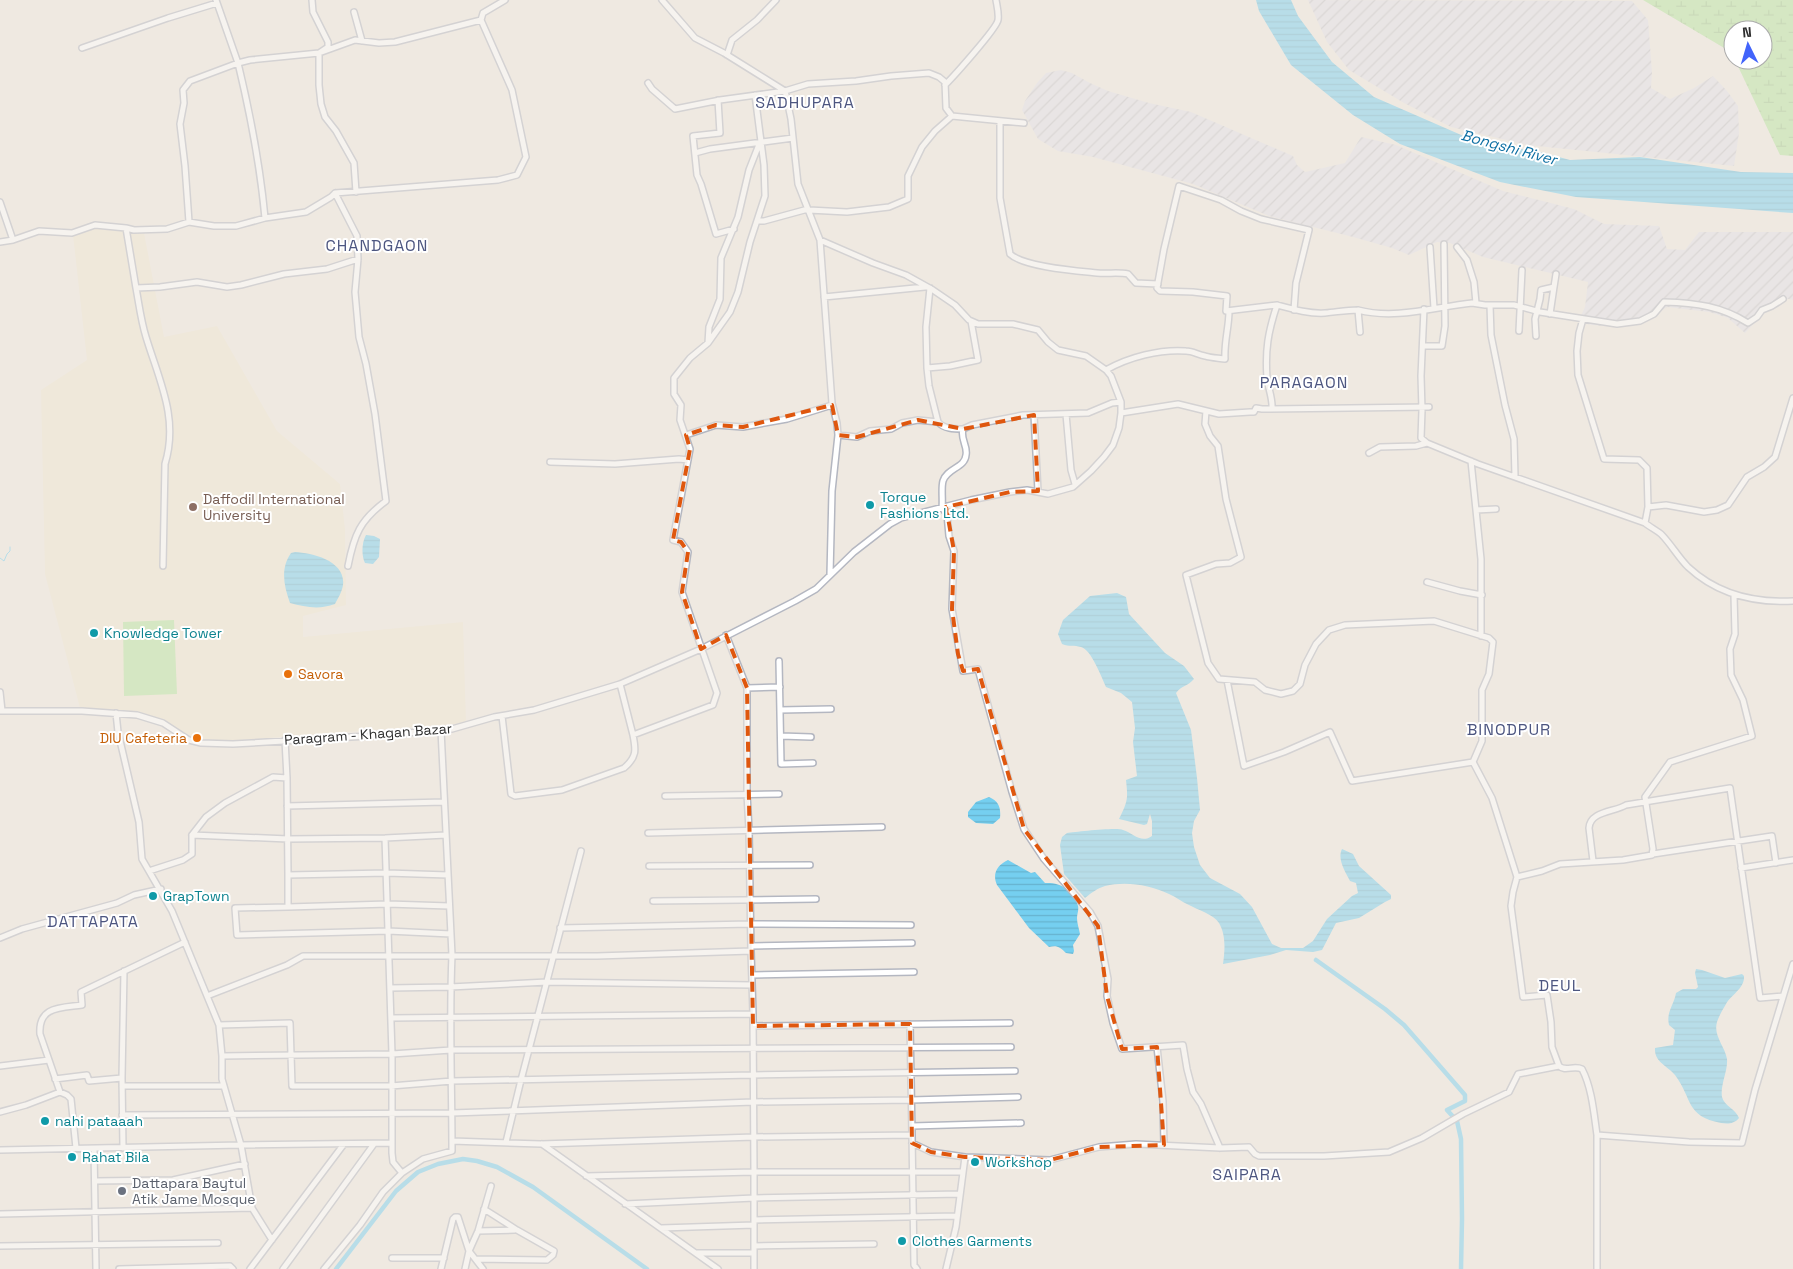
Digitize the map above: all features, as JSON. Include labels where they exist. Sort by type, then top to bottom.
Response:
[{"type":"street","points":[[312,0],[314,12],[328,42],[328,47],[319,53]]},
{"type":"street","points":[[662,0],[695,38],[727,55],[784,91],[791,119],[798,184],[820,240],[832,405],[838,423],[832,490],[830,575]]},
{"type":"street","points":[[727,55],[732,40],[757,20],[776,0]]},
{"type":"street","points":[[945,84],[958,72],[998,22],[996,0]]},
{"type":"street","points":[[82,48],[217,1],[238,64],[252,124],[260,169],[265,218]]},
{"type":"street","points":[[480,20],[483,13],[503,1]]},
{"type":"street","points":[[354,12],[362,41]]},
{"type":"street","points":[[189,222],[180,124],[184,103],[183,90],[190,81],[250,60],[319,53],[344,42],[355,40],[379,43],[395,42],[480,20]]},
{"type":"street","points":[[335,192],[356,192],[498,180],[517,175],[526,157],[512,90],[480,20]]},
{"type":"street","points":[[319,53],[319,85],[325,117],[354,163],[356,192]]},
{"type":"street","points":[[648,83],[652,89],[675,109],[718,100],[784,91],[808,84],[929,73],[943,79],[946,108],[952,116],[1024,123]]},
{"type":"street","points":[[633,735],[713,705],[717,693],[682,592],[688,552],[681,542],[673,540],[690,448],[680,420],[681,405],[674,394],[674,378],[690,358],[708,343],[730,312],[738,292],[750,242],[765,196],[764,165],[755,95]]},
{"type":"street","points":[[718,100],[720,133],[693,136],[696,175],[701,184],[716,234],[734,229]]},
{"type":"street","points":[[757,221],[764,221],[808,209],[847,212],[889,207],[908,199],[908,176],[922,147],[935,131],[952,116]]},
{"type":"street","points":[[1000,121],[1000,198],[1010,254],[1029,263],[1097,273],[1121,272],[1128,274],[1136,283],[1158,284]]},
{"type":"street","points":[[695,153],[710,149],[793,138]]},
{"type":"street","points":[[708,343],[709,327],[720,299],[721,258],[734,229],[749,170],[760,142]]},
{"type":"street","points":[[1294,310],[1296,283],[1309,230],[1261,219],[1221,200],[1179,186],[1157,288],[1160,291],[1227,296],[1226,311],[1277,306],[1294,310],[1325,313],[1358,310],[1373,314],[1392,314],[1476,303],[1490,305],[1506,304],[1583,320],[1618,324],[1640,321],[1654,314],[1664,302],[1714,307],[1734,314],[1748,323],[1762,310],[1783,299]]},
{"type":"street","points":[[0,242],[13,240],[39,231],[72,233],[95,225],[134,230],[166,229],[189,222],[214,226],[236,226],[265,218],[306,212],[331,197],[335,192]]},
{"type":"street","points":[[335,192],[357,236],[358,259],[355,292],[359,337],[375,414],[386,501],[364,520],[353,540],[348,566]]},
{"type":"street","points":[[0,202],[13,240]]},
{"type":"street","points":[[126,228],[146,335],[164,389],[170,432],[165,464],[163,566]]},
{"type":"street","points":[[820,240],[872,263],[906,275],[928,287],[955,305],[965,317],[978,324],[1013,324],[1038,330],[1058,350],[1086,356],[1106,370],[1111,376],[1121,402],[1112,403],[1088,413],[1013,416],[1006,419],[972,424],[963,429],[942,426],[938,422],[929,386],[927,368],[926,327],[928,287]]},
{"type":"street","points":[[1423,346],[1442,346],[1444,326],[1444,244]]},
{"type":"street","points":[[1430,247],[1434,308]]},
{"type":"street","points":[[1457,247],[1468,260],[1474,282],[1476,303]]},
{"type":"street","points":[[136,288],[197,282],[227,287],[284,274],[327,269],[358,259]]},
{"type":"street","points":[[1519,331],[1522,270]]},
{"type":"street","points":[[1550,314],[1556,274]]},
{"type":"street","points":[[824,297],[928,287]]},
{"type":"street","points":[[1536,336],[1534,319],[1541,290],[1554,287]]},
{"type":"street","points":[[1490,305],[1492,335],[1505,405],[1514,439],[1515,476]]},
{"type":"street","points":[[1272,408],[1273,402],[1267,378],[1266,347],[1277,306]]},
{"type":"street","points":[[1424,309],[1421,438],[1427,443],[1471,461],[1645,523],[1661,534],[1690,569],[1715,586],[1734,595],[1775,602],[1793,601]]},
{"type":"street","points":[[1106,370],[1119,362],[1139,356],[1169,352],[1188,351],[1224,359],[1229,310]]},
{"type":"street","points":[[1358,310],[1360,332]]},
{"type":"street","points":[[1583,320],[1577,351],[1578,375],[1604,459],[1639,460],[1647,468],[1648,507],[1645,523]]},
{"type":"street","points":[[927,368],[950,366],[978,360],[971,321]]},
{"type":"street","points":[[1648,507],[1666,505],[1704,512],[1717,510],[1728,505],[1747,477],[1764,467],[1775,457],[1793,398]]},
{"type":"street","name":"Paragram - Khagan Bazar","points":[[1,711],[62,710],[138,715],[163,723],[189,740],[201,743],[233,744],[452,729],[534,710],[620,684],[701,649],[809,593],[816,589],[854,552],[890,524],[908,516],[1010,492],[1038,491],[1048,494],[1073,486],[1091,471],[1113,445],[1121,414],[1121,402]]},
{"type":"street","points":[[1121,414],[1178,404],[1206,411],[1228,413],[1254,412],[1256,408],[1429,407]]},
{"type":"street","points":[[686,435],[716,425],[743,427],[787,419],[832,405]]},
{"type":"street","points":[[1206,411],[1205,424],[1210,436],[1218,446],[1226,499],[1241,557],[1230,563],[1216,564],[1186,575],[1208,663],[1219,679],[1255,682],[1265,690],[1282,694],[1293,691],[1300,684],[1305,665],[1316,644],[1329,630],[1345,625],[1434,621],[1489,638],[1493,642],[1489,674],[1482,690],[1482,741],[1473,762]]},
{"type":"street","points":[[1066,414],[1071,470],[1075,484]]},
{"type":"street","points":[[1034,415],[1038,491]]},
{"type":"street","points":[[838,435],[857,437],[870,431],[891,429],[896,425],[918,420],[938,422]]},
{"type":"street","points":[[963,429],[961,435],[967,455],[962,464],[951,470],[943,482],[942,508],[947,514],[949,536],[954,551],[952,609],[962,671],[978,669],[1024,829],[1044,859],[1090,912],[1098,926],[1108,978],[1107,996],[1113,1023],[1122,1049],[1183,1046],[1193,1092],[1201,1104],[1220,1148]]},
{"type":"street","points":[[1369,453],[1380,447],[1416,446],[1427,443]]},
{"type":"street","points":[[550,462],[615,464],[688,460]]},
{"type":"street","points":[[1471,461],[1481,559],[1481,636]]},
{"type":"street","points":[[1476,510],[1496,509]]},
{"type":"street","points":[[1427,582],[1482,595]]},
{"type":"street","points":[[1653,854],[1645,797],[1670,762],[1752,736],[1743,700],[1731,675],[1730,649],[1735,634],[1734,595]]},
{"type":"street","points":[[726,635],[747,688],[746,794],[749,830],[754,1074],[754,1269]]},
{"type":"street","points":[[779,661],[781,764],[813,763]]},
{"type":"street","points":[[1227,680],[1244,766],[1284,752],[1330,732],[1352,780],[1473,762]]},
{"type":"street","points":[[502,716],[511,794],[515,796],[562,790],[624,768],[630,763],[636,751],[620,684]]},
{"type":"street","points":[[747,688],[780,688]]},
{"type":"street","points":[[0,692],[1,711]]},
{"type":"street","points":[[780,710],[831,709]]},
{"type":"street","points":[[116,713],[118,732],[139,822],[142,858],[160,889],[185,942],[219,1025],[222,1079],[241,1144],[252,1208],[272,1240]]},
{"type":"street","points":[[324,1269],[360,1225],[383,1192],[402,1173],[423,1159],[452,1151],[450,987],[452,956],[441,730]]},
{"type":"street","points":[[781,736],[812,736]]},
{"type":"street","points":[[285,740],[288,907]]},
{"type":"street","points":[[1473,762],[1492,798],[1518,877],[1511,906],[1523,997],[1547,994],[1552,1047],[1558,1066]]},
{"type":"street","points":[[149,872],[183,860],[192,854],[192,835],[206,817],[225,802],[273,778],[287,778]]},
{"type":"street","points":[[1593,861],[1589,828],[1589,822],[1593,818],[1620,809],[1626,804],[1730,788],[1760,998],[1782,996]]},
{"type":"street","points":[[665,796],[779,794]]},
{"type":"street","points":[[287,806],[444,802]]},
{"type":"street","points":[[648,833],[882,827]]},
{"type":"street","points":[[192,835],[288,839],[446,835]]},
{"type":"street","points":[[1518,877],[1560,864],[1623,860],[1772,836],[1776,863]]},
{"type":"street","points":[[386,838],[392,1054],[392,1144],[393,1162],[402,1173]]},
{"type":"street","points":[[506,1142],[581,851]]},
{"type":"street","points":[[1741,868],[1793,860]]},
{"type":"street","points":[[649,866],[810,865]]},
{"type":"street","points":[[288,875],[448,875]]},
{"type":"street","points":[[0,938],[22,928],[117,903],[134,895],[160,889]]},
{"type":"street","points":[[653,901],[816,899]]},
{"type":"street","points":[[449,906],[388,904],[235,908],[237,935],[388,932],[451,934]]},
{"type":"street","points":[[560,928],[750,924],[911,925]]},
{"type":"street","points":[[60,1092],[40,1034],[39,1026],[45,1014],[53,1009],[82,1005],[81,992],[185,942]]},
{"type":"street","points":[[207,996],[287,965],[303,956],[705,954],[751,949],[912,943]]},
{"type":"street","points":[[1597,1135],[1689,1142],[1742,1143],[1755,1090],[1793,964]]},
{"type":"street","points":[[123,1148],[124,971]]},
{"type":"street","points":[[752,975],[914,972]]},
{"type":"street","points":[[390,988],[547,982],[752,985]]},
{"type":"street","points":[[391,1018],[753,1014]]},
{"type":"street","points":[[219,1025],[290,1023],[292,1086],[392,1086],[452,1081],[754,1074],[1015,1071]]},
{"type":"street","points":[[753,1026],[1010,1023]]},
{"type":"street","points":[[910,1024],[914,1265],[917,1269]]},
{"type":"street","points":[[222,1056],[392,1054],[451,1050],[1011,1047]]},
{"type":"street","points":[[1157,1047],[1163,1101],[1164,1145]]},
{"type":"street","points":[[0,1066],[49,1060]]},
{"type":"street","points":[[912,1143],[932,1152],[964,1158],[1050,1160],[1099,1147],[1136,1144],[1220,1148],[1249,1147],[1259,1156],[1378,1154],[1403,1147],[1463,1114],[1509,1092],[1518,1074],[1558,1066],[1563,1069],[1575,1067],[1582,1069],[1589,1092],[1597,1135],[1597,1269]]},
{"type":"street","points":[[56,1079],[87,1075],[89,1081],[122,1078]]},
{"type":"street","points":[[122,1086],[224,1086]]},
{"type":"street","points":[[0,1112],[26,1105],[60,1092],[67,1095],[71,1099],[76,1148]]},
{"type":"street","points":[[122,1114],[452,1113],[754,1102],[1018,1097]]},
{"type":"street","points":[[912,1126],[1021,1123]]},
{"type":"street","points":[[452,1141],[542,1144],[912,1135]]},
{"type":"street","points":[[0,1150],[241,1144],[392,1144]]},
{"type":"street","points":[[250,1269],[344,1144]]},
{"type":"street","points":[[283,1269],[374,1144]]},
{"type":"street","points":[[542,1144],[718,1269]]},
{"type":"street","points":[[94,1149],[96,1269]]},
{"type":"street","points":[[946,1269],[957,1216],[964,1158]]},
{"type":"street","points":[[95,1181],[173,1180],[245,1164]]},
{"type":"street","points":[[586,1176],[754,1172],[962,1172]]},
{"type":"street","points":[[465,1269],[469,1251],[478,1231],[491,1186]]},
{"type":"street","points":[[626,1204],[754,1198],[960,1194]]},
{"type":"street","points":[[0,1214],[252,1208]]},
{"type":"street","points":[[476,1259],[547,1260],[553,1256],[554,1251],[516,1230],[484,1209]]},
{"type":"street","points":[[660,1228],[754,1222],[957,1216]]},
{"type":"street","points":[[441,1269],[455,1217],[458,1218],[469,1251],[483,1269]]},
{"type":"street","points":[[478,1231],[516,1230]]},
{"type":"street","points":[[0,1246],[218,1243]]},
{"type":"street","points":[[754,1246],[874,1244]]},
{"type":"street","points":[[696,1253],[754,1253]]},
{"type":"street","points":[[392,1258],[444,1258]]},
{"type":"street","points":[[119,1269],[230,1266],[233,1269]]},
{"type":"highlighted area","points":[[832,405],[838,435],[857,437],[918,420],[963,429],[1034,415],[1038,491],[1010,492],[946,507],[954,551],[952,609],[958,654],[963,671],[978,669],[1024,829],[1098,926],[1107,996],[1122,1049],[1157,1047],[1164,1145],[1099,1147],[1050,1160],[965,1157],[931,1152],[912,1143],[910,1024],[753,1026],[747,688],[726,635],[701,649],[682,592],[688,552],[681,542],[673,540],[690,449],[686,435],[716,425],[743,427]]},
{"type":"shaded area","points":[[1308,0],[1632,1],[1648,20],[1652,72],[1651,88],[1670,99],[1694,88],[1713,76],[1738,106],[1739,133],[1734,166],[1527,145],[1451,127],[1404,103],[1349,70],[1327,42]]},
{"type":"shaded area","points":[[1061,70],[1072,73],[1108,91],[1149,103],[1191,112],[1293,156],[1297,165],[1305,172],[1345,163],[1361,137],[1396,145],[1503,191],[1574,209],[1604,224],[1659,226],[1667,249],[1685,250],[1699,232],[1793,232],[1793,300],[1779,297],[1745,333],[1728,318],[1709,312],[1667,307],[1647,321],[1620,327],[1578,322],[1585,307],[1588,282],[1483,257],[1450,243],[1437,242],[1409,255],[1353,237],[1269,216],[1193,184],[1093,157],[1058,151],[1038,139],[1022,110],[1025,101],[1046,73]]},
{"type":"shaded area","name":"Daffodil International University","points":[[95,228],[144,233],[164,337],[217,326],[277,431],[340,484],[345,529],[346,605],[303,616],[303,637],[463,622],[466,723],[201,743],[166,723],[135,712],[80,708],[45,574],[41,390],[87,360],[73,235]]},
{"type":"green space","points":[[1643,0],[1793,0],[1793,156],[1780,155],[1740,70],[1773,70],[1773,20],[1723,20],[1723,47]]},
{"type":"green space","points":[[174,620],[177,694],[124,696],[123,622]]},
{"type":"water","name":"Bongshi River","points":[[1256,0],[1291,0],[1298,16],[1332,62],[1374,97],[1475,141],[1544,153],[1570,160],[1640,157],[1741,172],[1793,173],[1793,213],[1576,197],[1500,182],[1400,144],[1353,115],[1291,65],[1259,11]]},
{"type":"water","points":[[366,535],[380,539],[379,557],[373,564],[365,563],[363,556]]},
{"type":"water","points":[[291,553],[311,554],[327,560],[339,570],[343,577],[343,585],[335,604],[307,607],[290,603],[286,590],[284,571]]},
{"type":"water","points":[[1117,593],[1126,597],[1129,614],[1165,653],[1184,666],[1194,679],[1176,693],[1191,730],[1197,778],[1200,810],[1194,821],[1192,833],[1194,847],[1200,865],[1210,878],[1240,894],[1252,907],[1272,944],[1281,948],[1303,948],[1313,941],[1327,919],[1352,896],[1358,893],[1356,883],[1350,881],[1342,865],[1340,857],[1342,849],[1353,854],[1359,866],[1391,895],[1391,899],[1359,918],[1336,923],[1322,950],[1313,952],[1286,950],[1223,964],[1223,932],[1219,923],[1209,915],[1172,895],[1146,886],[1121,884],[1105,886],[1085,898],[1064,874],[1060,845],[1062,837],[1067,833],[1119,829],[1144,839],[1152,836],[1150,814],[1147,824],[1144,825],[1119,819],[1127,800],[1126,780],[1137,776],[1133,742],[1135,728],[1132,702],[1121,693],[1106,687],[1096,664],[1085,649],[1079,646],[1062,644],[1058,634],[1063,620],[1090,596]]},
{"type":"water","points":[[989,797],[999,805],[1000,818],[993,824],[976,823],[968,817],[968,812],[976,802]]},
{"type":"water","points":[[1008,860],[1031,873],[1035,872],[1045,883],[1056,884],[1070,891],[1078,906],[1077,920],[1080,934],[1073,945],[1073,954],[1066,953],[1058,947],[1049,947],[1029,928],[997,885],[996,870]]},
{"type":"water","points":[[1696,969],[1725,978],[1742,974],[1744,976],[1740,988],[1722,1010],[1716,1027],[1727,1059],[1722,1097],[1739,1118],[1731,1123],[1709,1120],[1695,1111],[1675,1075],[1659,1060],[1655,1053],[1655,1048],[1673,1045],[1675,1030],[1669,1025],[1669,1012],[1676,993],[1683,989],[1696,989],[1698,987]]},
{"type":"waterway","points":[[0,558],[4,561],[10,551],[10,547]]},
{"type":"waterway","points":[[1316,960],[1385,1009],[1404,1025],[1465,1095],[1465,1101],[1447,1110],[1457,1121],[1461,1139],[1461,1269]]},
{"type":"waterway","points":[[336,1269],[396,1191],[418,1172],[438,1164],[463,1159],[497,1167],[533,1187],[647,1269]]},
{"type":"place","name":"Torque Fashions Ltd.","points":[[870,505]]},
{"type":"place","name":"Daffodil International University","points":[[193,507]]},
{"type":"place","name":"Knowledge Tower","points":[[94,633]]},
{"type":"place","name":"Savora","points":[[288,674]]},
{"type":"place","name":"DIU Cafeteria","points":[[197,738]]},
{"type":"place","name":"GrapTown","points":[[153,896]]},
{"type":"place","name":"nahi pataaah","points":[[45,1121]]},
{"type":"place","name":"Rahat Bila","points":[[72,1157]]},
{"type":"place","name":"Workshop","points":[[975,1162]]},
{"type":"place","name":"Dattapara Baytul Atik Jame Mosque","points":[[122,1191]]},
{"type":"place","name":"Clothes Garments","points":[[902,1241]]},
{"type":"district","name":"SADHUPARA","points":[[805,102]]},
{"type":"district","name":"CHANDGAON","points":[[377,245]]},
{"type":"district","name":"PARAGAON","points":[[1304,382]]},
{"type":"district","name":"BINODPUR","points":[[1509,729]]},
{"type":"district","name":"DATTAPATA","points":[[93,921]]},
{"type":"district","name":"DEUL","points":[[1560,985]]},
{"type":"district","name":"SAIPARA","points":[[1247,1174]]}]
